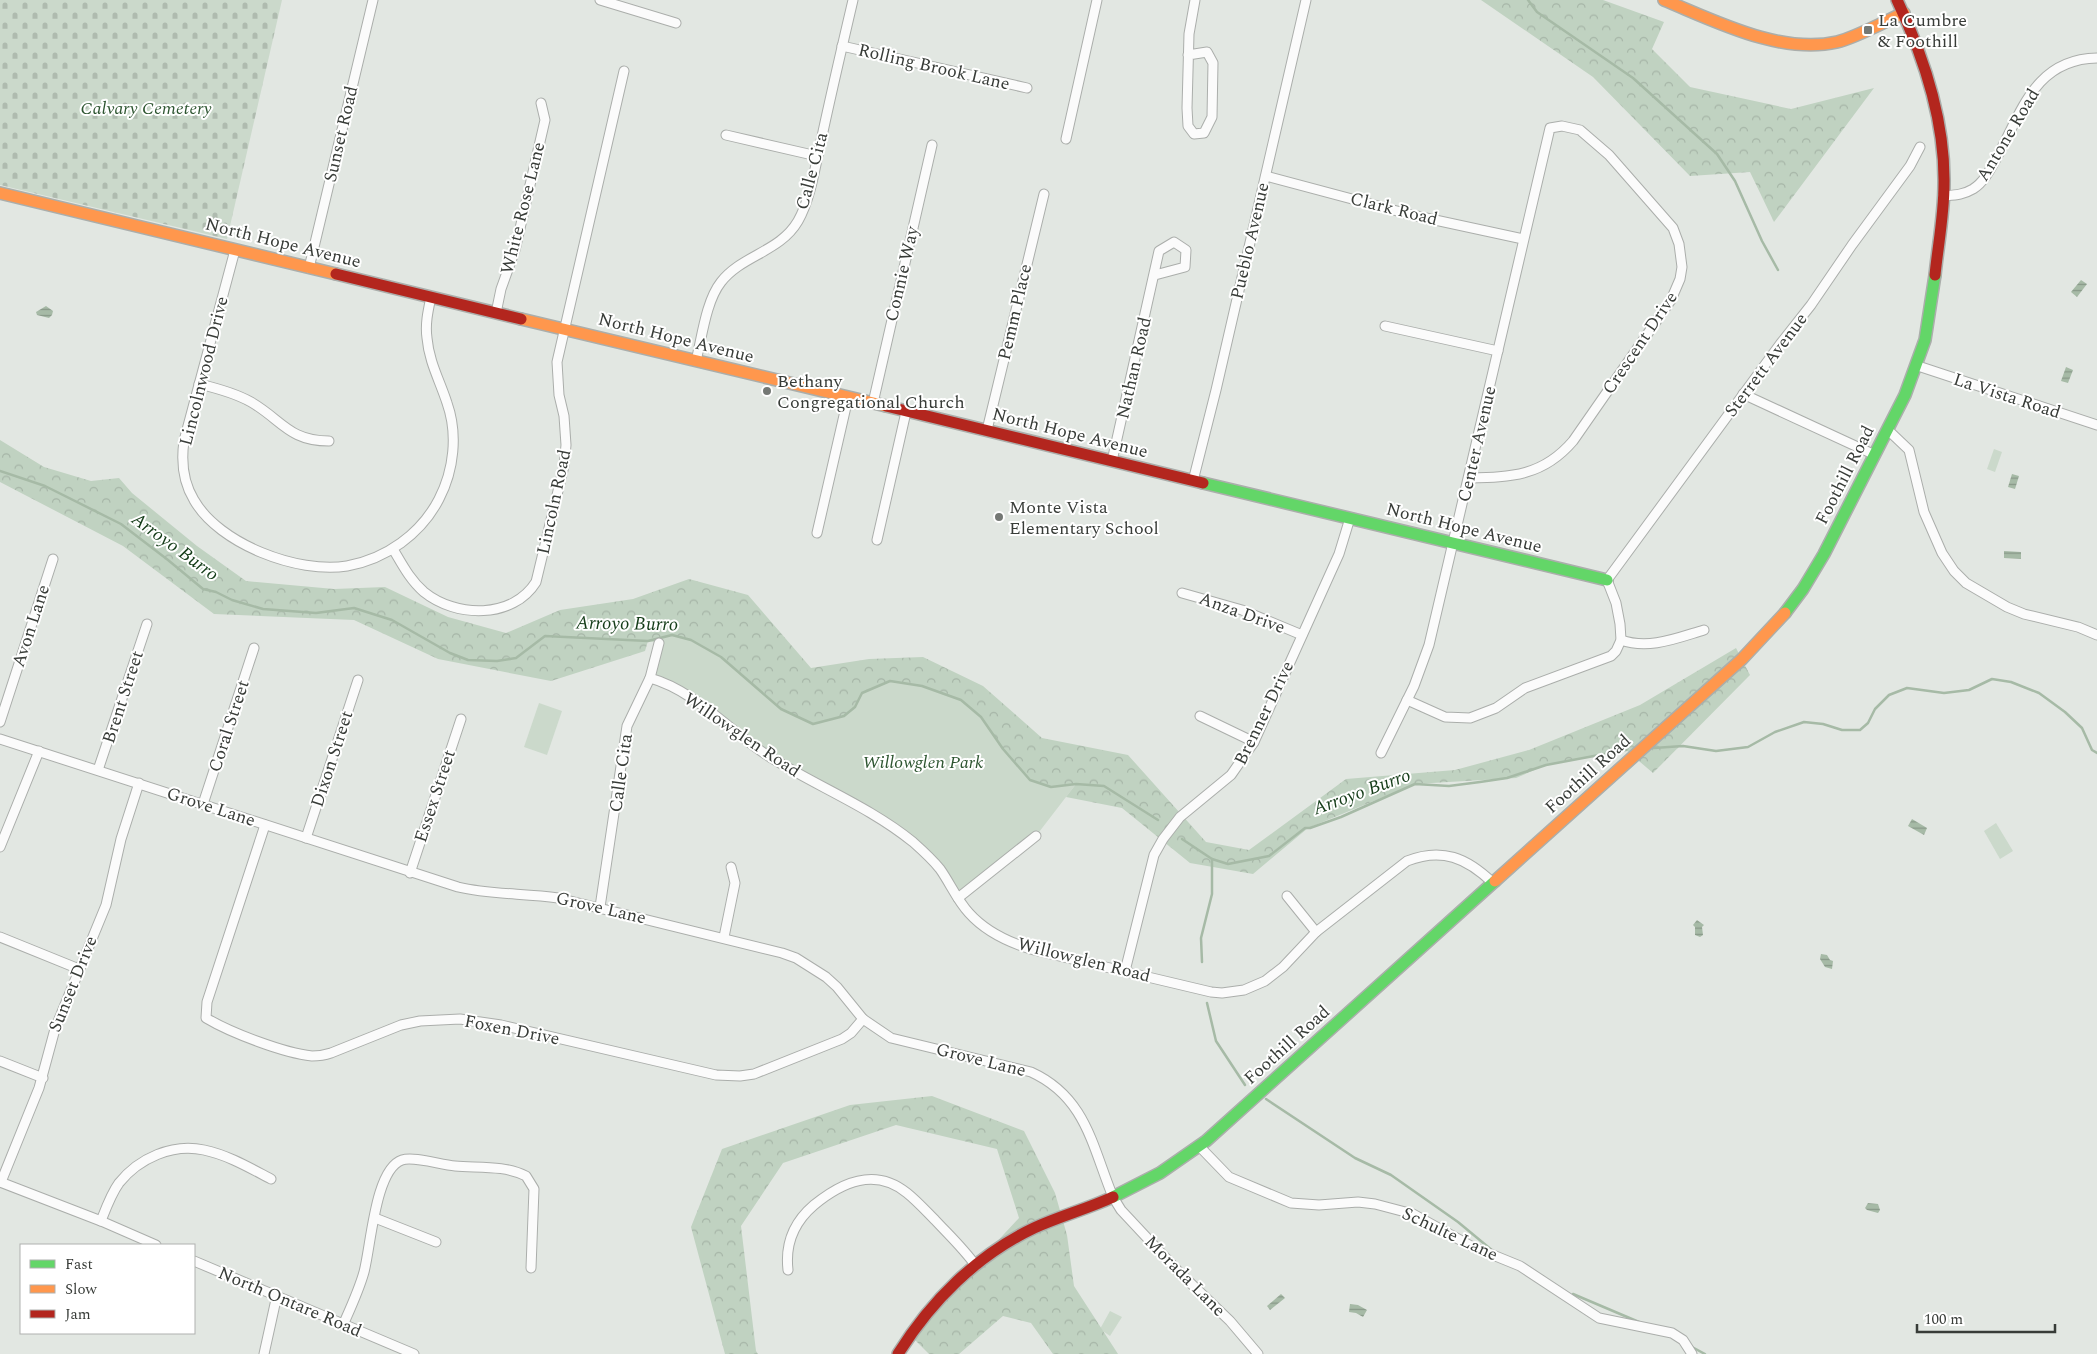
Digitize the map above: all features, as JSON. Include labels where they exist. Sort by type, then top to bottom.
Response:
[{"type":"street","name":"Sunset Road","points":[[310,268],[373,0]]},
{"type":"street","points":[[600,0],[676,23]]},
{"type":"street","name":"Calle Cita","points":[[696,361],[715,291],[730,272],[778,243],[796,224],[806,204],[853,0]]},
{"type":"street","points":[[1066,139],[1097,0]]},
{"type":"street","points":[[1188,55],[1207,52],[1213,63],[1212,117],[1204,133],[1194,134],[1188,126],[1188,55],[1189,34],[1195,0]]},
{"type":"street","name":"Pueblo Avenue","points":[[1193,481],[1306,0]]},
{"type":"street","points":[[1664,0],[1734,28],[1807,45],[1828,45],[1839,42],[1904,13]]},
{"type":"street","name":"Foothill Road","points":[[898,1354],[928,1312],[953,1286],[996,1251],[1033,1229],[1113,1197],[1157,1174],[1199,1146],[1251,1102],[1723,677],[1768,634],[1795,601],[1812,577],[1888,430],[1918,366],[1931,310],[1943,196],[1942,158],[1936,117],[1926,75],[1904,13],[1897,0]]},
{"type":"street","name":"Rolling Brook Lane","points":[[842,46],[1027,88]]},
{"type":"street","name":"Antone Road","points":[[1943,196],[1961,194],[1981,182],[1998,156],[2028,96],[2047,76],[2068,63],[2097,58]]},
{"type":"street","name":"Lincoln Road","points":[[393,549],[417,585],[435,599],[455,608],[478,611],[502,608],[518,601],[531,590],[538,577],[564,466],[566,432],[556,375],[556,362],[624,71]]},
{"type":"street","name":"White Rose Lane","points":[[496,313],[501,289],[514,250],[545,120],[541,102]]},
{"type":"street","name":"Crescent Drive","points":[[1469,478],[1509,477],[1522,474],[1546,465],[1559,455],[1573,441],[1671,300],[1680,279],[1681,254],[1673,228],[1609,155],[1580,130],[1562,126],[1550,128]]},
{"type":"street","name":"Center Avenue","points":[[1381,753],[1407,700],[1429,645],[1550,128]]},
{"type":"street","points":[[726,135],[817,156]]},
{"type":"street","name":"Connie Way","points":[[873,404],[932,145]]},
{"type":"street","name":"Sterrett Avenue","points":[[1607,580],[1743,394],[1811,305],[1910,166],[1920,147]]},
{"type":"street","name":"Clark Road","points":[[1266,176],[1412,215],[1523,239]]},
{"type":"street","name":"North Hope Avenue","points":[[0,194],[1607,580]]},
{"type":"street","name":"Pemm Place","points":[[987,430],[1044,194]]},
{"type":"street","name":"Lincolnwood Drive","points":[[235,250],[184,441],[183,465],[185,478],[194,500],[209,519],[243,542],[279,559],[299,564],[325,567],[346,566],[372,559],[393,549],[430,515],[446,483],[452,459],[453,435],[451,418],[434,372],[426,338],[426,320],[431,297]]},
{"type":"street","name":"Nathan Road","points":[[1112,461],[1155,275]]},
{"type":"street","points":[[1384,326],[1498,351]]},
{"type":"street","name":"La Vista Road","points":[[1918,366],[2097,425]]},
{"type":"street","points":[[199,384],[252,403],[291,432],[303,438],[310,441],[329,441]]},
{"type":"street","points":[[1743,394],[1875,455]]},
{"type":"street","points":[[817,533],[848,398]]},
{"type":"street","points":[[877,540],[906,412]]},
{"type":"street","points":[[1888,430],[1909,450],[1924,512],[1942,552],[1954,571],[1974,588],[2007,607],[2024,614],[2078,627],[2097,635]]},
{"type":"street","name":"Brenner Drive","points":[[1125,971],[1150,867],[1162,839],[1180,817],[1232,775],[1254,742],[1339,554],[1350,518]]},
{"type":"street","name":"Avon Lane","points":[[0,722],[53,559]]},
{"type":"street","points":[[1407,700],[1445,717],[1459,719],[1482,715],[1496,708],[1525,688],[1611,656],[1616,651],[1621,640],[1616,604],[1607,580]]},
{"type":"street","name":"Anza Drive","points":[[1182,593],[1242,610],[1302,635]]},
{"type":"street","name":"Brent Street","points":[[98,770],[147,624]]},
{"type":"street","points":[[1621,640],[1631,644],[1651,644],[1704,630]]},
{"type":"street","name":"Calle Cita","points":[[600,907],[627,726],[650,678],[658,643]]},
{"type":"street","name":"Coral Street","points":[[203,804],[254,648]]},
{"type":"street","name":"Willowglen Road","points":[[650,678],[660,681],[688,697],[770,757],[891,826],[929,856],[940,868],[969,913],[989,930],[1006,940],[1034,950],[1211,992],[1244,990],[1260,984],[1274,974],[1316,932],[1407,861],[1424,855],[1446,855],[1464,861],[1493,883]]},
{"type":"street","name":"Dixon Street","points":[[306,838],[358,680]]},
{"type":"street","points":[[1200,716],[1254,742]]},
{"type":"street","name":"Essex Street","points":[[410,873],[461,719]]},
{"type":"street","name":"Grove Lane","points":[[0,740],[139,783],[410,873],[476,892],[542,895],[600,907],[782,953],[814,968],[837,987],[863,1019],[883,1033],[901,1041],[1032,1072],[1058,1088],[1067,1096],[1081,1117],[1113,1197]]},
{"type":"street","points":[[0,846],[39,751]]},
{"type":"street","name":"Sunset Drive","points":[[0,1182],[43,1078],[50,1041],[106,905],[121,839],[139,783]]},
{"type":"street","name":"Foxen Drive","points":[[265,825],[207,1002],[206,1018],[260,1041],[301,1054],[319,1056],[401,1025],[430,1020],[460,1019],[502,1025],[716,1075],[740,1076],[754,1074],[842,1039],[863,1019]]},
{"type":"street","points":[[958,898],[1036,836]]},
{"type":"street","points":[[724,937],[735,883],[731,867]]},
{"type":"street","points":[[1287,896],[1316,932]]},
{"type":"street","points":[[0,937],[79,969]]},
{"type":"street","points":[[0,1061],[43,1078]]},
{"type":"street","name":"Schulte Lane","points":[[1199,1146],[1229,1177],[1291,1203],[1319,1205],[1336,1202],[1367,1203],[1397,1208],[1413,1214],[1471,1246],[1520,1266],[1599,1318],[1672,1333],[1683,1340],[1692,1354]]},
{"type":"street","points":[[101,1221],[111,1196],[128,1174],[147,1159],[169,1151],[183,1148],[205,1150],[271,1179]]},
{"type":"street","points":[[343,1325],[364,1272],[378,1198],[387,1176],[394,1166],[403,1160],[413,1159],[440,1165],[486,1168],[521,1173],[530,1180],[534,1189],[531,1268]]},
{"type":"street","points":[[788,1270],[788,1247],[791,1234],[803,1216],[840,1186],[853,1181],[868,1179],[891,1184],[907,1193],[976,1266]]},
{"type":"street","points":[[0,1182],[101,1221],[154,1244]]},
{"type":"street","name":"Morada Lane","points":[[1113,1197],[1121,1210],[1178,1271],[1230,1321],[1258,1354]]},
{"type":"street","points":[[375,1218],[436,1242]]},
{"type":"street","name":"North Ontare Road","points":[[195,1261],[414,1354]]},
{"type":"street","points":[[264,1354],[277,1295]]},
{"type":"green space","name":"Calvary Cemetery","points":[[0,0],[282,0],[227,239],[0,185]]},
{"type":"green space","points":[[1481,0],[1603,0],[1664,22],[1652,49],[1690,87],[1791,109],[1874,88],[1774,222],[1750,172],[1690,176],[1593,77]]},
{"type":"green space","points":[[0,440],[44,467],[91,481],[119,478],[132,493],[197,546],[246,581],[334,589],[385,587],[448,617],[506,633],[560,610],[633,599],[689,579],[748,595],[811,668],[869,659],[923,657],[983,686],[1042,738],[1128,755],[1206,842],[1249,850],[1346,779],[1455,770],[1529,750],[1640,705],[1736,648],[1750,675],[1653,773],[1626,750],[1546,765],[1516,778],[1415,784],[1308,828],[1253,874],[1190,863],[1122,808],[1066,797],[1076,784],[1051,787],[1030,780],[1003,749],[981,717],[961,700],[922,686],[890,681],[862,693],[855,707],[844,716],[813,724],[781,709],[721,657],[691,640],[672,635],[648,641],[645,651],[551,681],[438,659],[354,620],[214,614],[123,546],[0,482]]},
{"type":"green space","points":[[1994,449],[2002,452],[1995,472],[1987,469]]},
{"type":"green space","name":"Willowglen Park","points":[[672,635],[691,640],[721,657],[781,709],[855,707],[862,693],[890,681],[922,686],[961,700],[981,717],[1003,749],[1030,780],[1051,787],[1076,784],[1036,836],[958,898],[913,842],[770,757],[706,709],[650,678],[658,643],[648,641]]},
{"type":"green space","points":[[539,703],[562,711],[547,755],[524,747]]},
{"type":"green space","points":[[1996,823],[2013,851],[2000,859],[1984,831]]},
{"type":"green space","points":[[932,1096],[1024,1131],[1055,1193],[1067,1235],[1074,1286],[1118,1354],[1053,1354],[1031,1323],[1003,1316],[959,1354],[929,1354],[910,1335],[1019,1218],[997,1149],[896,1125],[783,1163],[741,1226],[756,1351],[758,1354],[725,1354],[691,1227],[722,1149],[850,1105]]},
{"type":"green space","points":[[1110,1311],[1122,1317],[1110,1336],[1100,1329]]},
{"type":"shaded area","points":[[2081,280],[2087,284],[2077,297],[2071,292]]},
{"type":"shaded area","points":[[46,306],[53,311],[49,318],[37,315],[36,312]]},
{"type":"shaded area","points":[[2066,367],[2073,370],[2068,383],[2061,381]]},
{"type":"shaded area","points":[[2012,474],[2019,476],[2015,489],[2008,487]]},
{"type":"shaded area","points":[[2004,551],[2021,552],[2021,559],[2004,558]]},
{"type":"shaded area","points":[[1912,819],[1927,828],[1924,835],[1908,826]]},
{"type":"shaded area","points":[[1697,920],[1704,925],[1702,927],[1703,935],[1700,937],[1695,935],[1695,927],[1693,925]]},
{"type":"shaded area","points":[[1821,954],[1827,955],[1833,961],[1832,969],[1825,967],[1820,959]]},
{"type":"shaded area","points":[[1868,1203],[1878,1204],[1880,1210],[1878,1213],[1865,1208]]},
{"type":"shaded area","points":[[1281,1294],[1285,1298],[1270,1310],[1267,1306]]},
{"type":"shaded area","points":[[1350,1304],[1358,1305],[1367,1310],[1363,1317],[1349,1312]]},
{"type":"waterway","points":[[1528,0],[1537,12],[1633,78],[1717,154],[1735,181],[1762,241],[1778,270]]},
{"type":"waterway","name":"Arroyo Burro","points":[[0,471],[45,486],[121,524],[203,589],[263,609],[316,613],[354,608],[392,620],[450,653],[468,660],[497,661],[516,658],[545,636],[648,641],[672,635],[691,640],[721,657],[781,709],[813,724],[844,716],[855,707],[862,693],[890,681],[922,686],[961,700],[981,717],[1003,749],[1030,780],[1051,787],[1076,784],[1104,786],[1158,820]]},
{"type":"waterway","name":"Arroyo Burro","points":[[1654,748],[1683,746],[1716,751],[1748,747],[1775,732],[1804,722],[1823,724],[1842,730],[1860,730],[1868,723],[1875,709],[1889,695],[1907,688],[1944,693],[1969,690],[1992,679],[2011,682],[2039,693],[2065,712],[2082,728],[2092,750],[2097,753]]},
{"type":"waterway","name":"Arroyo Burro","points":[[1182,839],[1212,859],[1228,864],[1269,856],[1305,828],[1341,817],[1415,784],[1449,786],[1507,778],[1546,765],[1626,750]]},
{"type":"waterway","points":[[1202,962],[1201,938],[1212,894],[1212,859]]},
{"type":"waterway","points":[[1207,1003],[1216,1041],[1245,1085]]},
{"type":"waterway","points":[[1266,1099],[1355,1158],[1391,1175],[1458,1222],[1493,1251]]},
{"type":"waterway","points":[[1573,1294],[1639,1322]]},
{"type":"waterway","points":[[1692,1347],[1705,1354]]},
{"type":"traffic: fast","points":[[1785,613],[1803,589],[1824,554],[1905,395],[1925,340],[1935,275]]},
{"type":"traffic: fast","points":[[1203,483],[1607,580]]},
{"type":"traffic: fast","points":[[1113,1197],[1160,1173],[1206,1141],[1495,881]]},
{"type":"traffic: slow","points":[[1664,0],[1749,34],[1794,44],[1816,45],[1837,42],[1904,13]]},
{"type":"traffic: slow","points":[[0,193],[336,274]]},
{"type":"traffic: slow","points":[[521,319],[886,406]]},
{"type":"traffic: slow","points":[[1495,881],[1742,659],[1785,613]]},
{"type":"traffic: jam","points":[[1897,0],[1924,66],[1937,113],[1941,136],[1944,196],[1935,275]]},
{"type":"traffic: jam","points":[[336,274],[521,319]]},
{"type":"traffic: jam","points":[[886,406],[1203,483]]},
{"type":"traffic: jam","points":[[898,1354],[911,1334],[941,1298],[957,1281],[993,1252],[1034,1228],[1113,1197]]},
{"type":"place","name":"La Cumbre & Foothill","points":[[1868,30]]},
{"type":"place","name":"Bethany Congregational Church","points":[[767,391]]},
{"type":"place","name":"Monte Vista Elementary School","points":[[999,517]]}]
